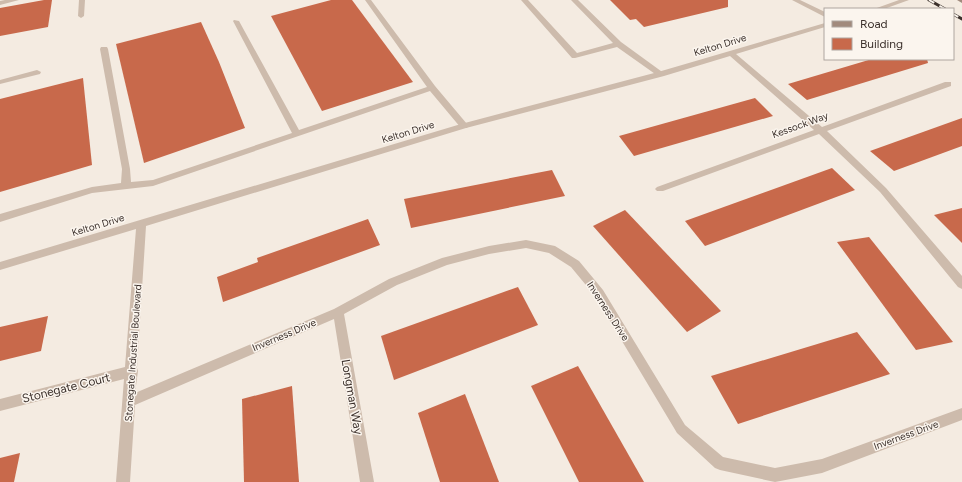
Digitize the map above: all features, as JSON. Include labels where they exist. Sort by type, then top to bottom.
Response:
[{"type":"street","points":[[0,3],[16,0]]},
{"type":"street","points":[[81,16],[82,0]]},
{"type":"street","points":[[368,0],[432,88],[464,126]]},
{"type":"street","points":[[524,0],[575,56],[618,44]]},
{"type":"street","points":[[574,0],[618,44],[661,74]]},
{"type":"street","points":[[794,0],[824,15]]},
{"type":"street","points":[[880,8],[906,0]]},
{"type":"street","points":[[236,21],[296,134]]},
{"type":"street","name":"Kelton Drive","points":[[0,266],[464,126],[661,74],[824,25]]},
{"type":"street","points":[[104,48],[126,169],[126,186]]},
{"type":"street","points":[[731,53],[820,130],[883,190],[962,284]]},
{"type":"street","points":[[0,82],[37,72]]},
{"type":"street","name":"Kessock Way","points":[[660,189],[948,84]]},
{"type":"street","points":[[0,218],[92,190],[153,183],[432,88]]},
{"type":"street","name":"Stonegate Industrial Boulevard","points":[[123,482],[130,401],[141,224]]},
{"type":"street","name":"Inverness Drive","points":[[130,401],[338,312],[393,282],[446,261],[489,250],[526,244],[551,249],[575,264],[599,293],[681,429],[720,463],[774,475],[822,466],[962,414]]},
{"type":"street","name":"Longman Way","points":[[338,312],[367,482]]},
{"type":"street","name":"Stonegate Court","points":[[0,405],[132,371]]},
{"type":"building","points":[[44,0],[52,0],[48,27],[0,36],[0,8]]},
{"type":"building","points":[[331,0],[352,0],[413,82],[322,111],[271,16]]},
{"type":"building","points":[[610,0],[728,0],[728,7],[644,27],[636,19],[630,20]]},
{"type":"building","points":[[201,22],[219,62],[245,128],[144,163],[116,44]]},
{"type":"building","points":[[869,60],[927,60],[928,63],[807,100],[788,84]]},
{"type":"building","points":[[83,78],[92,165],[0,192],[0,99]]},
{"type":"building","points":[[755,98],[773,116],[634,156],[619,136]]},
{"type":"building","points":[[962,118],[962,146],[894,171],[870,151]]},
{"type":"building","points":[[832,168],[855,190],[705,246],[685,221]]},
{"type":"building","points":[[552,170],[565,196],[411,228],[404,199]]},
{"type":"building","points":[[962,208],[962,243],[934,215]]},
{"type":"building","points":[[625,210],[721,311],[687,332],[593,226]]},
{"type":"building","points":[[368,219],[380,245],[223,302],[217,277],[258,262],[257,258]]},
{"type":"building","points":[[869,237],[953,342],[916,350],[837,242]]},
{"type":"building","points":[[518,287],[538,325],[394,380],[381,336]]},
{"type":"building","points":[[48,316],[41,351],[0,361],[0,327]]},
{"type":"building","points":[[857,332],[890,374],[738,424],[711,376]]},
{"type":"building","points":[[578,366],[644,482],[579,482],[531,386]]},
{"type":"building","points":[[292,386],[299,482],[244,482],[242,399]]},
{"type":"building","points":[[465,394],[499,482],[440,482],[418,413]]},
{"type":"building","points":[[20,453],[14,482],[0,482],[0,458]]},
{"type":"railway","points":[[929,0],[943,8]]},
{"type":"railway","points":[[954,15],[962,19]]}]
